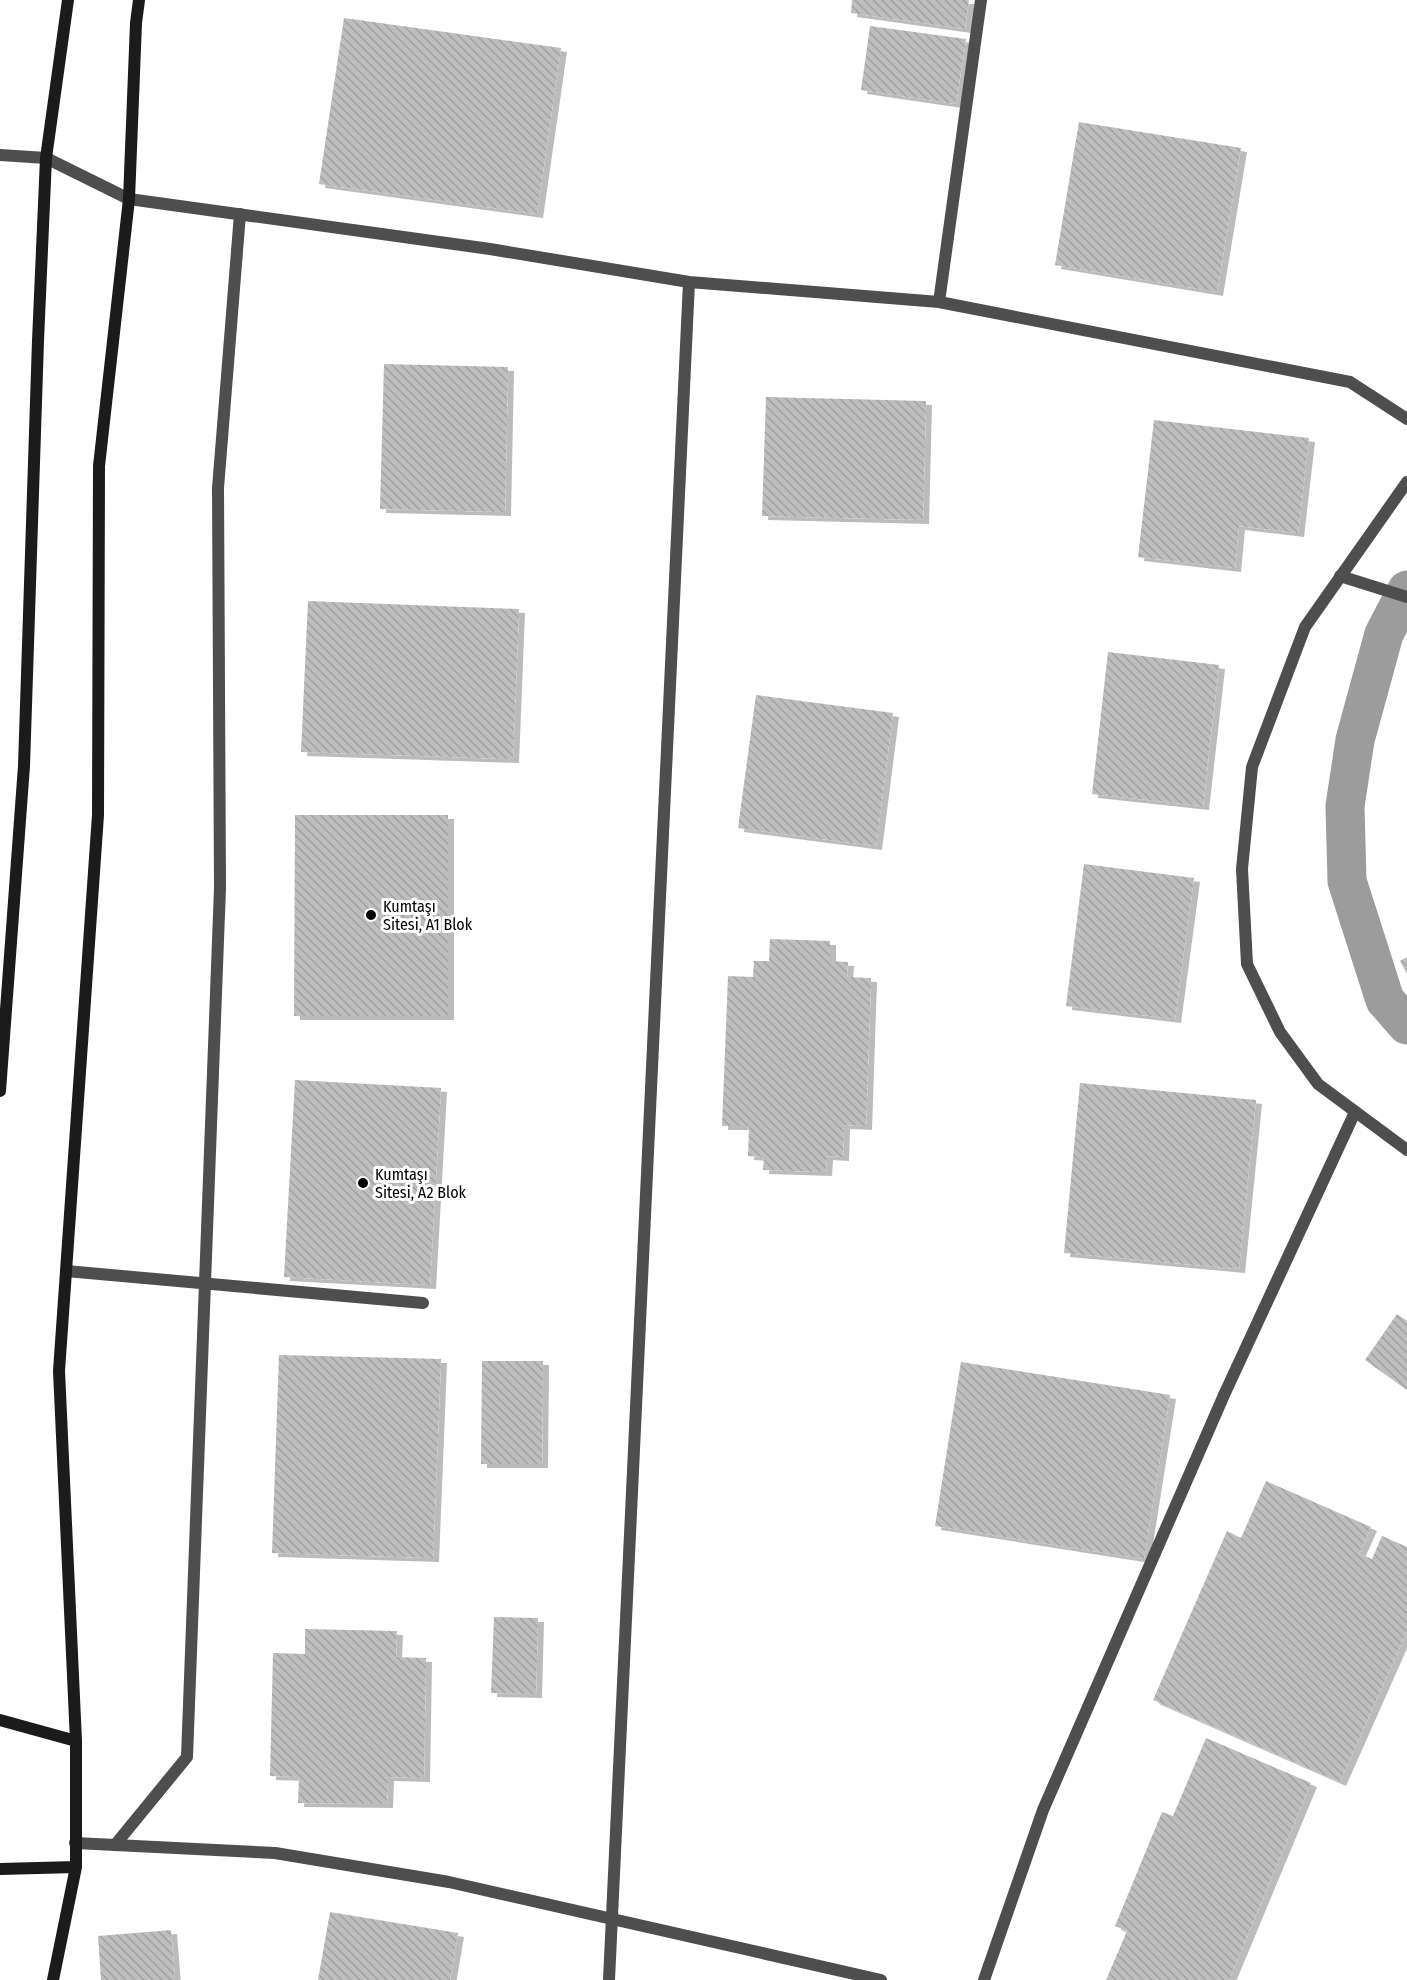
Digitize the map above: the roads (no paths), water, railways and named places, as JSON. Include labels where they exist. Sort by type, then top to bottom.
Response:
[{"type":"main road","points":[[0,1091],[24,766],[46,158],[68,0]]},
{"type":"main road","points":[[53,1980],[76,1868],[76,1741],[58,1371],[98,815],[99,466],[129,199],[136,23],[139,0]]},
{"type":"main road","points":[[0,1720],[76,1741]]},
{"type":"main road","points":[[0,1869],[76,1868]]},
{"type":"street","points":[[939,302],[981,0]]},
{"type":"street","points":[[0,155],[46,158],[129,199],[490,249],[689,282],[939,302],[1350,382],[1407,419]]},
{"type":"street","points":[[115,1845],[187,1758],[207,1283],[220,888],[218,489],[240,214]]},
{"type":"street","points":[[609,1980],[689,282]]},
{"type":"street","points":[[1407,482],[1305,627],[1252,767],[1242,869],[1246,964],[1280,1032],[1318,1084],[1407,1150]]},
{"type":"street","points":[[1340,576],[1407,597]]},
{"type":"street","points":[[984,1980],[1048,1799],[1224,1395],[1355,1112]]},
{"type":"street","points":[[66,1271],[423,1303]]},
{"type":"street","points":[[75,1843],[275,1853],[449,1882],[881,1980]]},
{"type":"waterway","points":[[1407,590],[1384,634],[1355,740],[1345,806],[1347,881],[1385,1000],[1407,1025]]},
{"type":"place","name":"Kumtaşı Sitesi, A1 Blok","points":[[371,915]]},
{"type":"place","name":"Kumtaşı Sitesi, A2 Blok","points":[[363,1183]]}]
